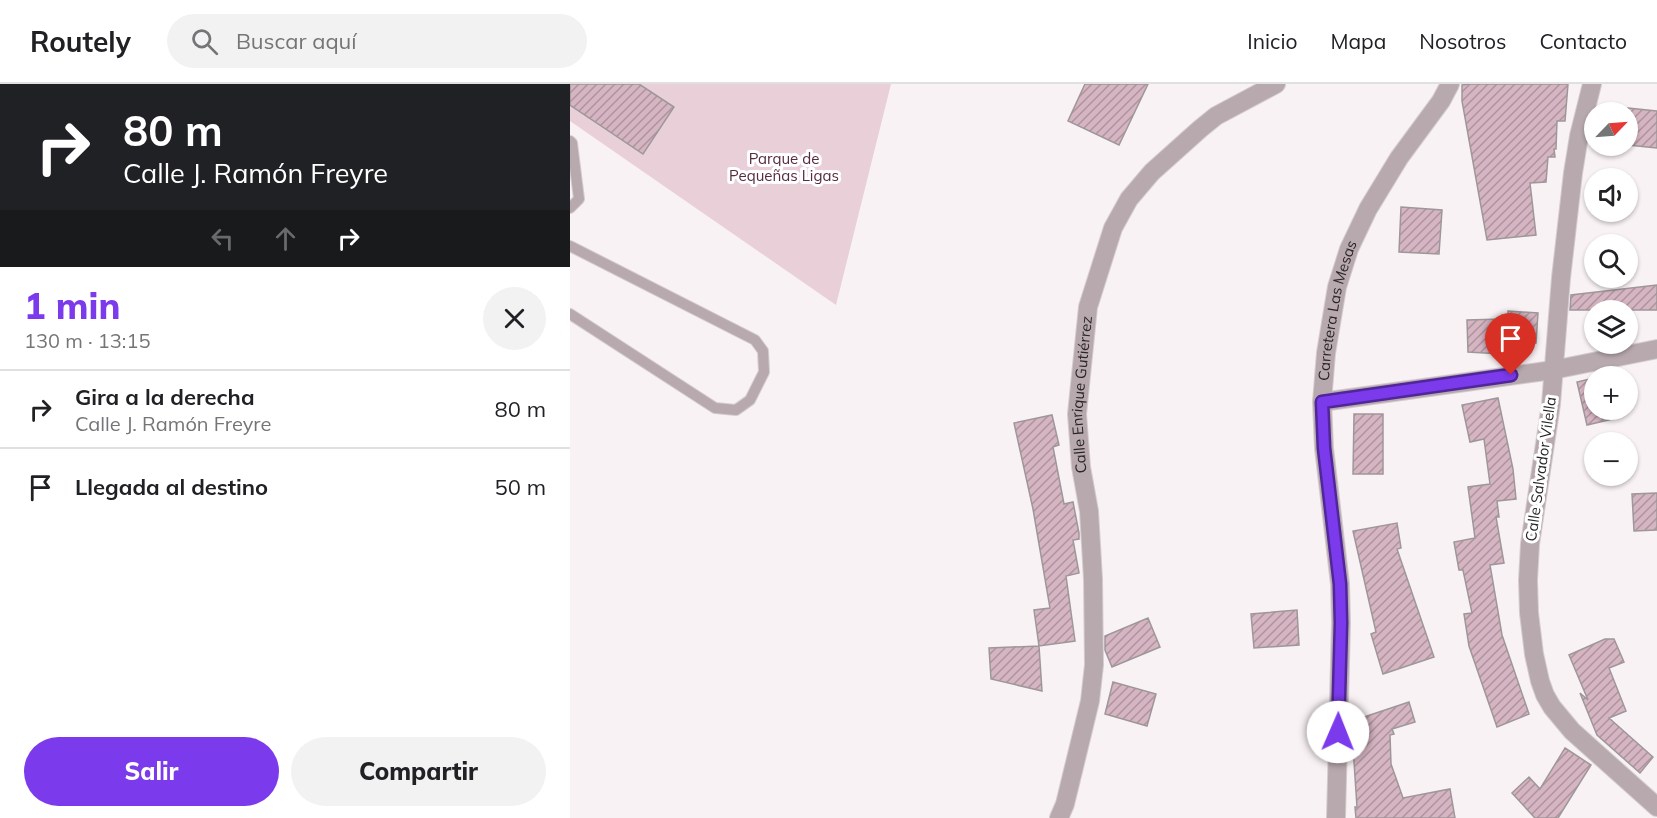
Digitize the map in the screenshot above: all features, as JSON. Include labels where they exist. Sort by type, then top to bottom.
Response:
[{"type":"street","name":"Calle Enrique Gutiérrez","points":[[1059,818],[1065,804],[1090,701],[1094,665],[1089,511],[1081,467],[1077,414],[1088,307],[1113,228],[1129,199],[1152,172],[1216,116],[1276,84]]},
{"type":"street","name":"Carretera Las Mesas","points":[[1336,818],[1341,635],[1340,584],[1324,448],[1322,402],[1326,353],[1337,287],[1349,249],[1368,209],[1392,168],[1441,101],[1450,84]]},
{"type":"street","name":"Calle Salvador Vilella","points":[[1592,84],[1579,136],[1573,173],[1561,278],[1551,404],[1530,544],[1529,613],[1534,654],[1545,695],[1566,725],[1657,807]]},
{"type":"street","points":[[1322,402],[1553,370],[1657,348]]},
{"type":"lane","points":[[570,141],[579,199],[570,208]]},
{"type":"lane","points":[[570,246],[756,340],[763,351],[764,372],[750,400],[735,410],[715,408],[570,314]]},
{"type":"green space","name":"Parque de Pequeñas Ligas","points":[[570,84],[891,84],[836,305],[570,121]]},
{"type":"building","points":[[570,84],[639,84],[674,107],[643,154],[570,105]]},
{"type":"building","points":[[1085,84],[1148,84],[1119,145],[1068,121]]},
{"type":"building","points":[[1568,84],[1565,121],[1557,121],[1555,157],[1548,157],[1546,182],[1530,183],[1536,235],[1487,240],[1462,101],[1462,85]]},
{"type":"building","points":[[1638,109],[1657,111],[1657,148],[1638,146]]},
{"type":"building","points":[[1401,207],[1442,210],[1439,254],[1399,252]]},
{"type":"building","points":[[1657,285],[1657,310],[1638,310],[1638,300],[1584,300],[1584,310],[1570,310],[1571,295]]},
{"type":"building","points":[[1508,311],[1538,313],[1536,343],[1530,343],[1529,353],[1518,352],[1518,355],[1468,352],[1467,320],[1502,319],[1502,315],[1508,315]]},
{"type":"building","points":[[1584,380],[1584,412],[1577,382]]},
{"type":"building","points":[[1498,398],[1513,469],[1516,499],[1497,501],[1499,517],[1496,517],[1504,563],[1490,565],[1502,635],[1529,714],[1497,727],[1469,646],[1464,614],[1472,613],[1463,570],[1459,570],[1454,542],[1475,538],[1468,487],[1490,484],[1484,439],[1470,442],[1462,405]]},
{"type":"building","points":[[1354,414],[1383,414],[1383,474],[1353,474]]},
{"type":"building","points":[[1052,415],[1059,445],[1053,447],[1064,504],[1073,502],[1079,533],[1079,539],[1073,540],[1079,573],[1066,576],[1075,641],[1039,646],[1034,610],[1050,608],[1033,509],[1014,423]]},
{"type":"building","points":[[1586,420],[1609,420],[1587,425]]},
{"type":"building","points":[[1657,493],[1657,530],[1634,531],[1632,494]]},
{"type":"building","points":[[1397,523],[1401,548],[1397,549],[1434,657],[1383,674],[1371,634],[1376,632],[1353,531]]},
{"type":"building","points":[[1297,610],[1299,645],[1254,648],[1251,614]]},
{"type":"building","points":[[1148,618],[1160,647],[1112,667],[1105,650],[1105,636]]},
{"type":"building","points":[[1605,639],[1614,639],[1624,662],[1609,668],[1626,711],[1609,718],[1653,757],[1640,773],[1597,735],[1580,693],[1588,700],[1569,655]]},
{"type":"building","points":[[1039,646],[1042,691],[991,679],[989,648]]},
{"type":"building","points":[[1113,682],[1156,694],[1147,726],[1105,714]]},
{"type":"building","points":[[1409,702],[1415,722],[1392,729],[1394,734],[1390,735],[1391,764],[1403,798],[1450,789],[1455,818],[1356,818],[1353,747],[1360,746],[1352,721]]},
{"type":"building","points":[[1565,748],[1591,765],[1558,818],[1535,818],[1512,793],[1529,777],[1540,789]]},
{"type":"route","points":[[1338,732],[1340,584],[1324,448],[1322,402],[1511,375]]}]
